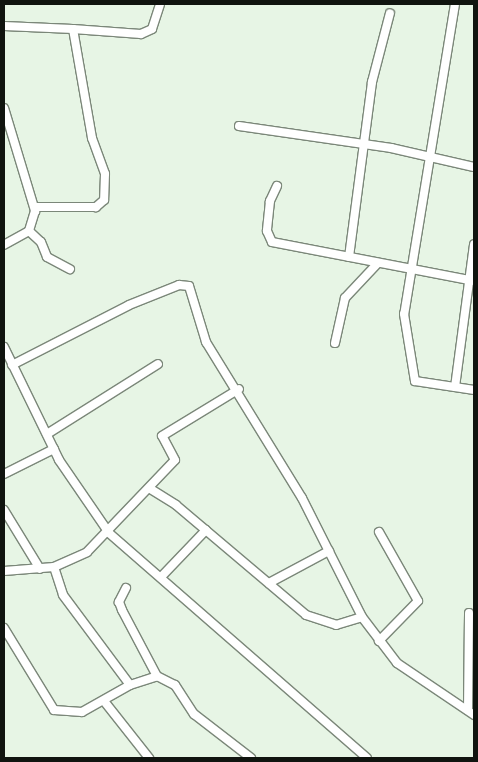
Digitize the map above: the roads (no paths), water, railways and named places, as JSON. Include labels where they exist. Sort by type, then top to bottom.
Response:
[{"type":"street","points":[[4,26],[142,34],[152,29],[160,4]]},
{"type":"street","points":[[455,4],[404,314],[412,375],[419,383],[474,390]]},
{"type":"street","points":[[350,257],[366,145],[372,82],[390,13]]},
{"type":"street","points":[[35,207],[91,208],[104,200],[105,174],[92,138],[73,29]]},
{"type":"street","points":[[4,108],[35,207],[30,231],[4,245]]},
{"type":"street","points":[[239,126],[430,156],[474,167]]},
{"type":"street","points":[[277,186],[270,201],[267,231],[272,242],[473,281]]},
{"type":"street","points":[[30,231],[41,242],[47,257],[70,269]]},
{"type":"street","points":[[455,387],[473,281],[474,244]]},
{"type":"street","points":[[335,343],[345,298],[378,263]]},
{"type":"street","points":[[12,365],[129,306],[185,284],[206,342],[239,390],[329,551],[362,617],[379,642],[402,666],[471,712]]},
{"type":"street","points":[[4,347],[54,450],[109,533],[367,758]]},
{"type":"street","points":[[47,434],[158,364]]},
{"type":"street","points":[[4,571],[54,567],[88,552],[109,533],[176,457],[162,436],[239,390]]},
{"type":"street","points":[[4,474],[54,450]]},
{"type":"street","points":[[149,488],[206,530],[270,583],[293,605],[325,624],[362,617]]},
{"type":"street","points":[[4,510],[40,569]]},
{"type":"street","points":[[161,577],[206,530]]},
{"type":"street","points":[[379,532],[418,601],[379,642]]},
{"type":"street","points":[[270,583],[329,551]]},
{"type":"street","points":[[54,567],[63,595],[130,685]]},
{"type":"street","points":[[126,588],[119,602],[157,676],[175,686],[194,714],[251,758]]},
{"type":"street","points":[[469,613],[471,712]]},
{"type":"street","points":[[4,628],[54,710],[82,712],[130,685],[157,676]]},
{"type":"street","points":[[104,701],[149,758]]}]
